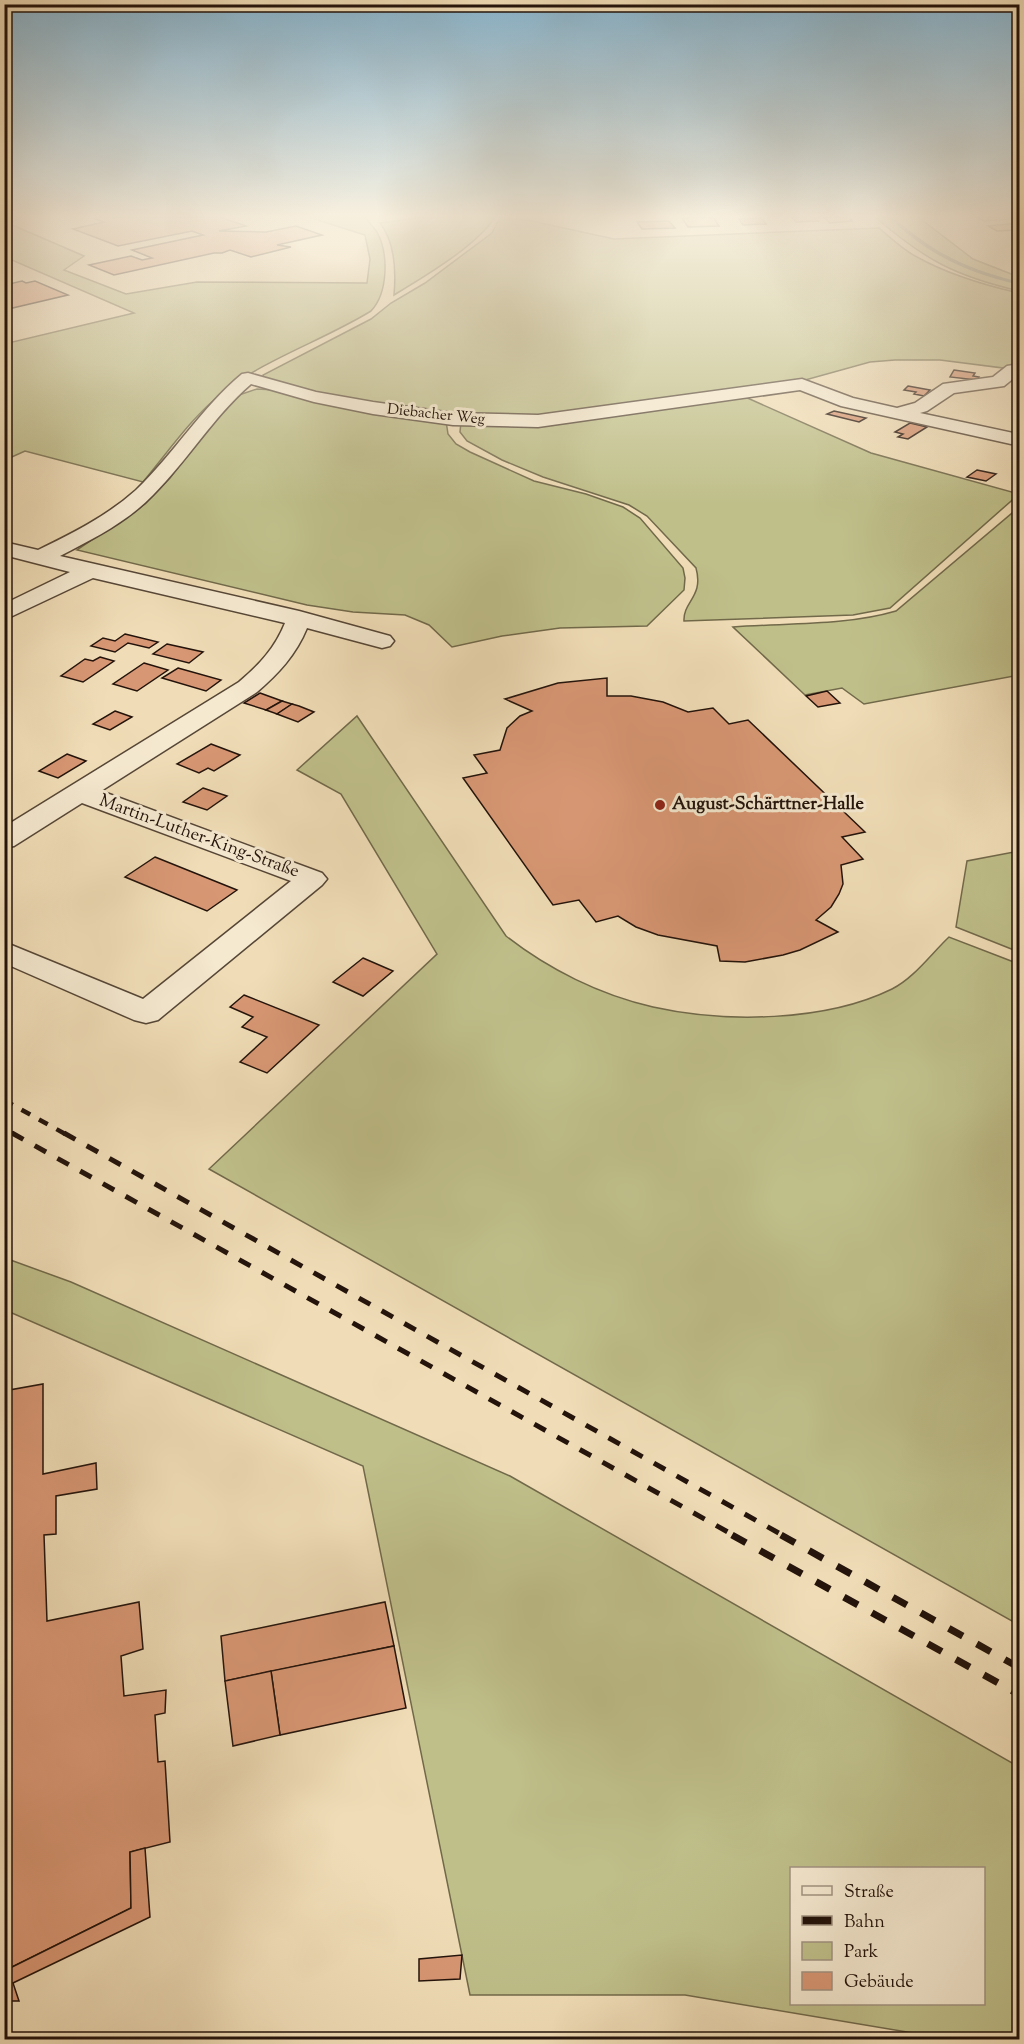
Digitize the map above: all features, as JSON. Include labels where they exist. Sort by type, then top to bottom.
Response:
[{"type":"street","points":[[898,414],[921,407],[949,388],[998,382],[1013,370]]},
{"type":"street","name":"Diebacher Weg","points":[[40,558],[89,532],[129,506],[157,478],[226,394],[248,378],[342,403],[453,419],[538,421],[802,384],[847,402],[1011,438]]},
{"type":"street","points":[[4,549],[89,571],[299,618],[382,641]]},
{"type":"street","points":[[4,613],[89,571]]},
{"type":"street","name":"Martin-Luther-King-Straße","points":[[4,840],[248,687],[269,669],[288,645],[299,618]]},
{"type":"street","name":"Martin-Luther-King-Straße","points":[[4,951],[146,1013],[312,879],[80,792]]},
{"type":"green space","points":[[369,312],[257,370],[222,393],[190,424],[143,482],[25,451],[5,460],[4,344],[134,313]]},
{"type":"green space","points":[[379,312],[1019,312],[1019,370],[940,360],[870,362],[798,382],[505,420],[345,401],[265,380],[263,375],[371,319]]},
{"type":"green space","points":[[257,389],[275,390],[446,421],[448,434],[456,444],[470,452],[534,481],[586,494],[623,507],[640,518],[683,568],[684,590],[647,626],[560,628],[502,636],[452,647],[429,625],[405,615],[353,612],[307,605],[77,550],[145,504],[170,478],[211,423],[239,395]]},
{"type":"green space","points":[[743,396],[871,453],[1019,494],[890,608],[853,615],[684,621],[697,586],[696,568],[647,516],[629,505],[543,477],[502,460],[467,441],[460,432],[461,422],[507,423]]},
{"type":"green space","points":[[1018,508],[1019,675],[864,704],[842,688],[805,695],[733,627],[836,622],[896,611]]},
{"type":"green space","points":[[357,716],[506,936],[557,970],[594,988],[633,1002],[681,1012],[711,1016],[774,1016],[837,1008],[892,989],[915,972],[949,937],[1019,964],[1019,1625],[209,1169],[437,954],[341,794],[297,770]]},
{"type":"green space","points":[[1020,851],[1019,952],[956,927],[967,861]]},
{"type":"green space","points":[[5,1258],[71,1282],[510,1476],[1019,1767],[1019,2039],[949,2039],[685,1995],[470,1995],[363,1466],[5,1310]]},
{"type":"building","points":[[954,370],[975,373],[973,376],[979,377],[977,380],[950,377]]},
{"type":"building","points":[[908,386],[930,390],[924,396],[904,390]]},
{"type":"building","points":[[834,411],[866,418],[859,422],[827,414]]},
{"type":"building","points":[[910,423],[927,427],[908,439],[898,437],[903,434],[895,432]]},
{"type":"building","points":[[977,470],[996,474],[986,481],[967,477]]},
{"type":"building","points":[[125,634],[158,642],[149,648],[128,643],[115,652],[91,646],[103,638],[115,641]]},
{"type":"building","points":[[167,644],[203,652],[189,663],[153,654]]},
{"type":"building","points":[[100,657],[114,661],[83,682],[61,676],[85,659],[93,661]]},
{"type":"building","points":[[144,663],[168,670],[137,691],[113,684]]},
{"type":"building","points":[[178,668],[221,680],[206,691],[162,678]]},
{"type":"building","name":"August-Schärttner-Halle","points":[[607,678],[607,696],[631,696],[663,702],[688,712],[713,708],[729,724],[748,720],[865,832],[842,837],[863,859],[841,865],[843,884],[839,894],[831,907],[816,920],[838,932],[800,950],[783,955],[745,962],[720,961],[717,946],[658,935],[636,927],[618,916],[596,922],[579,900],[553,905],[463,778],[487,773],[474,755],[500,750],[507,728],[520,716],[532,711],[505,699],[558,683]]},
{"type":"building","points":[[827,691],[840,703],[818,707],[806,696]]},
{"type":"building","points":[[260,693],[282,701],[266,710],[244,703]]},
{"type":"building","points":[[282,701],[292,704],[277,714],[266,710]]},
{"type":"building","points":[[292,704],[314,712],[298,722],[277,714]]},
{"type":"building","points":[[115,711],[132,717],[110,730],[93,724]]},
{"type":"building","points":[[211,744],[240,755],[214,771],[208,768],[199,773],[177,764]]},
{"type":"building","points":[[67,754],[86,761],[58,778],[39,771]]},
{"type":"building","points":[[203,788],[227,796],[207,810],[183,802]]},
{"type":"building","points":[[155,857],[237,890],[207,911],[125,877]]},
{"type":"building","points":[[363,958],[393,971],[363,996],[333,982]]},
{"type":"building","points":[[244,995],[319,1025],[267,1073],[240,1062],[267,1037],[242,1027],[253,1017],[230,1007]]},
{"type":"building","points":[[43,1384],[43,1474],[96,1463],[97,1489],[56,1496],[56,1534],[44,1535],[47,1621],[139,1602],[143,1649],[121,1656],[124,1696],[166,1690],[165,1713],[155,1715],[158,1762],[165,1761],[170,1842],[130,1852],[131,1908],[4,1971],[4,1391]]},
{"type":"building","points":[[385,1602],[394,1646],[225,1681],[221,1636]]},
{"type":"building","points":[[394,1646],[406,1708],[280,1735],[271,1671]]},
{"type":"building","points":[[271,1671],[280,1735],[233,1746],[225,1681]]},
{"type":"building","points":[[145,1848],[150,1917],[13,1983],[19,2001],[4,2001],[4,1971],[131,1908],[130,1852]]},
{"type":"building","points":[[462,1955],[460,1979],[419,1981],[419,1959]]},
{"type":"railway","points":[[4,1100],[67,1135]]},
{"type":"railway","points":[[4,1129],[15,1135]]},
{"type":"railway","points":[[12,1133],[735,1536]]},
{"type":"railway","points":[[64,1133],[784,1536]]},
{"type":"railway","points":[[732,1535],[1020,1695]]},
{"type":"railway","points":[[781,1535],[1020,1668]]},
{"type":"place","name":"August-Schärttner-Halle","points":[[660,805]]}]
